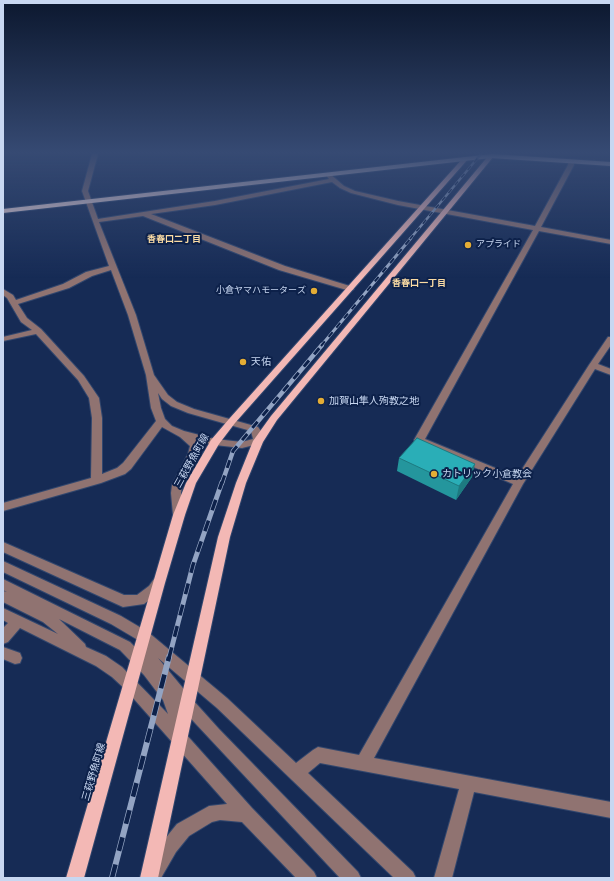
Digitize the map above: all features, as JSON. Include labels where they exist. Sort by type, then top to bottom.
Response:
[{"type":"highway","points":[[3,211],[120,195]]},
{"type":"highway","points":[[3,206],[132,195]]},
{"type":"main road","name":"三萩野魚町線","points":[[76,878],[131,685],[158,583],[179,515],[191,483],[215,442],[232,421],[433,195]]},
{"type":"main road","points":[[149,878],[179,736],[194,678],[224,537],[241,483],[258,442],[274,418],[459,195]]},
{"type":"street","points":[[86,195],[132,314],[150,376],[156,408],[161,420],[169,428],[191,440],[195,446],[193,454],[177,485],[176,493],[179,515]]},
{"type":"street","points":[[95,221],[215,203],[252,195]]},
{"type":"street","points":[[363,195],[423,208],[611,242]]},
{"type":"street","points":[[519,482],[419,440],[555,195]]},
{"type":"street","points":[[144,214],[282,268],[350,289]]},
{"type":"street","points":[[14,303],[66,286],[89,274],[113,267]]},
{"type":"street","points":[[3,291],[10,297],[24,320],[38,331],[81,378],[94,398],[97,418],[97,480]]},
{"type":"street","points":[[3,339],[38,331]]},
{"type":"street","points":[[363,763],[519,482],[611,339]]},
{"type":"street","points":[[593,365],[611,372]]},
{"type":"street","points":[[150,376],[165,397],[174,404],[191,411],[232,421],[255,429],[258,434],[258,442],[242,445],[215,442],[182,434]]},
{"type":"street","points":[[3,507],[97,480],[121,471],[127,466],[161,420]]},
{"type":"street","points":[[3,547],[123,601],[132,602],[140,600],[153,590],[158,583]]},
{"type":"street","points":[[3,566],[116,620],[143,636],[194,678],[407,878]]},
{"type":"street","points":[[3,584],[110,637],[125,646],[138,657],[154,676],[174,705],[179,736]]},
{"type":"street","points":[[3,596],[48,618],[61,628],[84,652]]},
{"type":"street","points":[[3,614],[102,661],[131,685],[179,736],[246,814],[308,878]]},
{"type":"street","points":[[3,638],[18,621]]},
{"type":"street","points":[[143,636],[151,658],[157,668],[187,704],[352,878]]},
{"type":"street","points":[[296,773],[318,755],[611,810]]},
{"type":"street","points":[[443,878],[469,783]]},
{"type":"street","points":[[152,878],[158,864],[170,846],[188,826],[208,814],[220,812],[246,814]]},
{"type":"building","points":[[417,438],[475,464],[459,486],[399,458]]},
{"type":"railway","points":[[410,239],[447,195]]},
{"type":"railway","points":[[321,346],[411,238]]},
{"type":"railway","points":[[222,483],[233,451],[322,345]]},
{"type":"railway","points":[[169,658],[193,565],[222,482]]},
{"type":"railway","points":[[112,878],[169,657]]},
{"type":"place","name":"アプライド","points":[[468,245]]},
{"type":"place","name":"小倉ヤマハモーターズ","points":[[314,291]]},
{"type":"place","name":"天佑","points":[[243,362]]},
{"type":"place","name":"加賀山隼人殉教之地","points":[[321,401]]},
{"type":"place","name":"カトリック小倉教会","points":[[434,474]]},
{"type":"district","name":"香春口二丁目","points":[[174,240]]},
{"type":"district","name":"香春口一丁目","points":[[419,284]]}]
